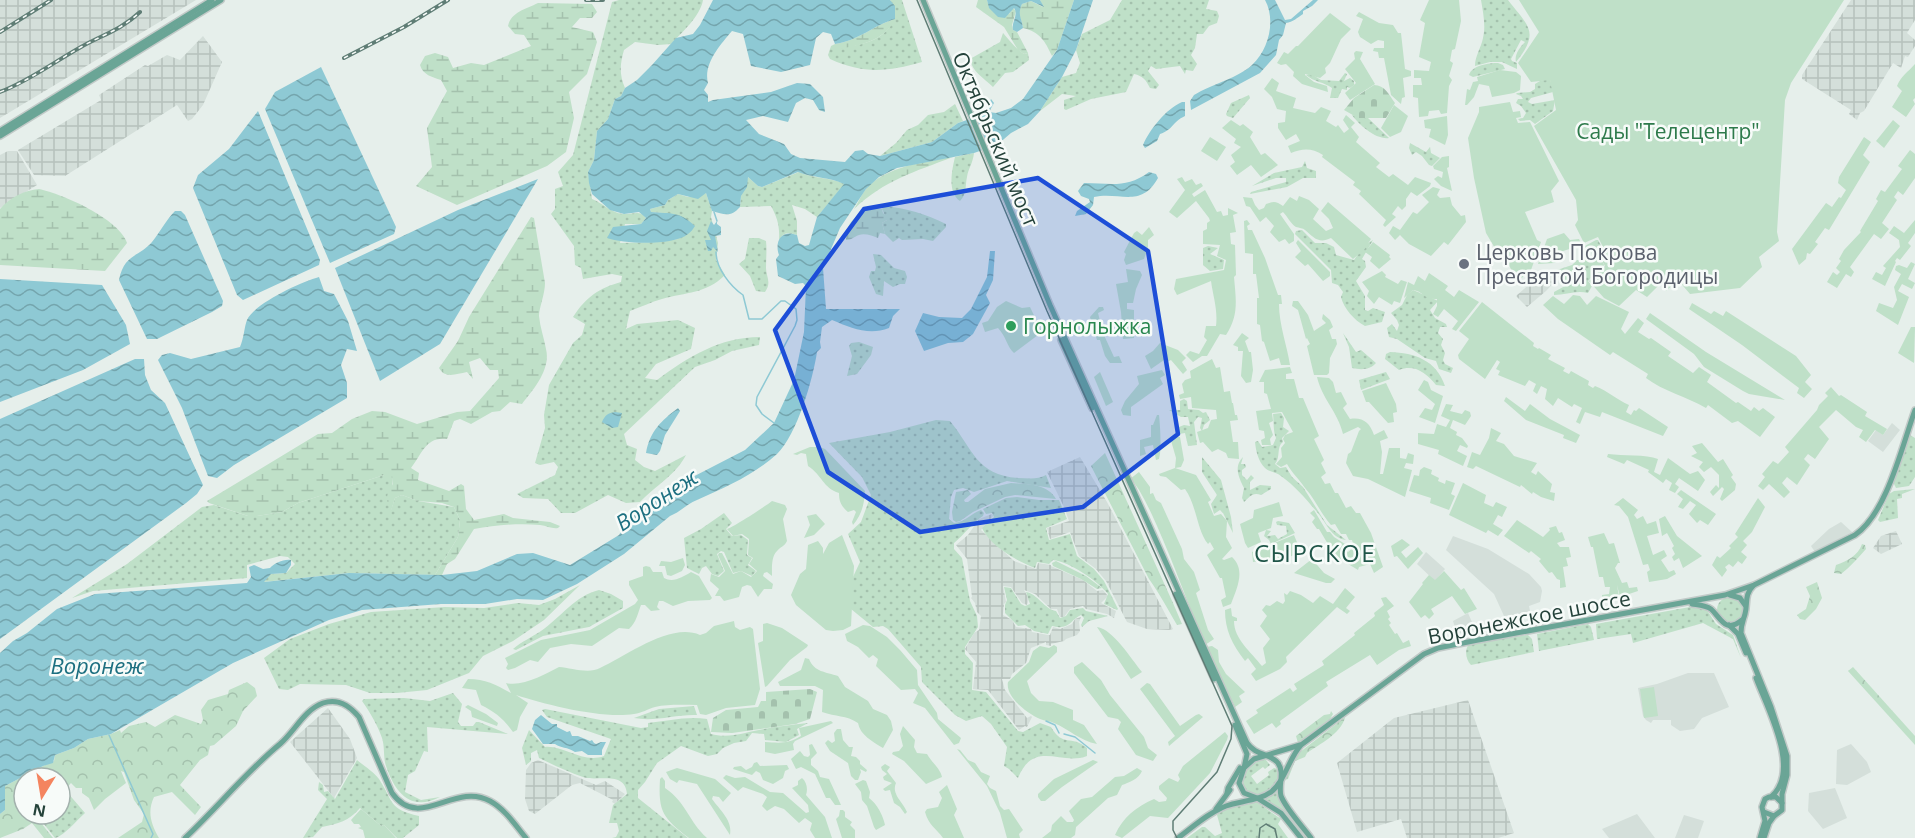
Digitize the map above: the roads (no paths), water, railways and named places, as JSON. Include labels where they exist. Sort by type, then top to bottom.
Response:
[{"type":"main road","points":[[0,131],[212,0]]},
{"type":"main road","points":[[0,136],[221,0]]},
{"type":"main road","name":"Октябрьский мост","points":[[921,0],[1039,281]]},
{"type":"main road","points":[[1039,281],[1067,353],[1248,756],[1239,783],[1242,790],[1281,813],[1301,838]]},
{"type":"main road","points":[[1039,281],[1247,743],[1255,752],[1267,756],[1278,764],[1281,796],[1311,838]]},
{"type":"main road","name":"Воронежское шоссе","points":[[1301,745],[1413,662],[1438,648],[1725,595],[1756,584],[1855,535],[1875,514],[1885,494],[1915,410]]},
{"type":"main road","points":[[1756,584],[1747,596],[1741,633],[1772,707],[1787,756],[1782,810],[1774,816],[1762,838]]},
{"type":"main road","points":[[1716,615],[1716,604],[1725,595],[1737,596],[1745,605]]},
{"type":"main road","name":"Воронежское шоссе","points":[[1684,604],[1707,607],[1721,622],[1729,625]]},
{"type":"main road","points":[[1729,625],[1743,618]]},
{"type":"main road","points":[[1729,625],[1738,634],[1779,738],[1783,755],[1783,774],[1778,791],[1765,799],[1763,803],[1765,821],[1762,838]]},
{"type":"main road","points":[[189,838],[309,711],[325,702],[334,702],[345,704],[359,717],[392,793],[400,803],[414,809],[422,809],[457,797],[482,798],[489,800],[500,809],[526,838]]},
{"type":"main road","points":[[1227,793],[1244,757],[1239,736]]},
{"type":"main road","points":[[1215,811],[1242,771],[1254,759],[1301,745]]},
{"type":"main road","points":[[1178,838],[1215,811],[1272,792],[1301,745]]},
{"type":"main road","points":[[184,838],[243,782]]},
{"type":"main road","points":[[1771,797],[1782,803]]},
{"type":"main road","points":[[1764,812],[1774,816]]},
{"type":"water","name":"Воронеж","points":[[713,0],[890,0],[895,6],[895,19],[851,40],[835,44],[831,34],[823,32],[816,38],[810,65],[781,72],[751,66],[743,34],[732,31],[722,42],[708,69],[708,83],[704,90],[708,95],[708,102],[771,92],[797,83],[810,84],[823,97],[825,112],[819,110],[813,100],[805,98],[796,103],[788,122],[763,116],[746,120],[759,134],[784,144],[791,154],[800,158],[845,162],[855,151],[863,150],[868,154],[880,156],[932,142],[958,123],[976,117],[985,111],[991,99],[994,103],[989,112],[996,113],[1011,108],[1023,99],[1057,50],[1074,0],[1093,0],[1076,50],[1062,77],[1040,111],[1028,124],[1011,133],[997,145],[974,153],[897,168],[879,177],[866,189],[840,228],[823,268],[826,309],[900,309],[893,316],[889,328],[882,330],[860,330],[832,320],[822,327],[821,348],[817,352],[808,391],[791,434],[777,454],[759,468],[670,516],[624,554],[577,584],[543,600],[517,599],[485,604],[441,604],[362,610],[329,620],[233,663],[111,734],[88,739],[74,748],[55,755],[53,763],[43,766],[12,766],[12,782],[5,786],[5,810],[0,814],[0,653],[57,609],[95,594],[247,583],[251,577],[249,567],[254,565],[263,569],[270,568],[274,564],[288,560],[291,560],[291,565],[286,573],[271,574],[264,582],[349,573],[442,575],[477,571],[517,554],[533,553],[570,565],[619,535],[627,522],[652,498],[745,450],[774,423],[794,380],[804,332],[806,286],[803,283],[795,284],[778,276],[776,259],[779,255],[779,241],[783,235],[792,234],[797,235],[799,243],[809,245],[817,217],[844,184],[798,172],[762,187],[748,177],[747,187],[741,196],[740,207],[727,214],[712,211],[706,193],[698,199],[678,194],[668,200],[665,205],[650,209],[651,212],[680,216],[695,226],[681,238],[649,243],[625,242],[607,238],[613,227],[641,224],[646,218],[639,212],[624,214],[610,210],[592,194],[589,183],[588,172],[594,160],[597,131],[608,119],[615,99],[621,96],[625,88],[652,65],[676,38],[693,34]]},
{"type":"water","points":[[987,0],[1040,0],[1044,7],[1031,1],[1022,4],[1020,14],[1023,28],[1017,32],[1013,30],[1016,13],[1014,8],[1005,18],[998,17],[989,8]]},
{"type":"water","points":[[1265,0],[1275,0],[1285,20],[1291,19],[1313,0],[1318,0],[1303,11],[1303,14],[1286,23],[1276,55],[1260,73],[1191,110],[1190,101],[1194,95],[1247,69],[1263,51],[1270,25]]},
{"type":"water","points":[[321,67],[396,227],[394,234],[330,263],[265,109],[275,92]]},
{"type":"water","points":[[1185,102],[1185,116],[1160,134],[1157,141],[1145,148],[1143,145],[1154,126],[1164,114]]},
{"type":"water","points":[[258,111],[320,260],[319,265],[243,300],[237,295],[193,188],[198,175],[229,149]]},
{"type":"water","points":[[1149,172],[1156,174],[1158,178],[1144,193],[1129,197],[1094,197],[1093,205],[1086,214],[1075,216],[1077,211],[1090,202],[1078,191],[1084,183],[1125,183]]},
{"type":"water","points":[[538,179],[440,344],[380,381],[335,268],[458,210]]},
{"type":"water","points":[[175,211],[181,211],[185,215],[223,301],[222,306],[157,339],[147,339],[119,280],[124,265],[152,242]]},
{"type":"water","points":[[711,221],[714,225],[717,221],[721,227],[721,235],[715,236],[718,252],[713,247],[711,251],[708,251],[705,240],[711,240],[707,231]]},
{"type":"water","points":[[990,251],[995,251],[993,280],[986,295],[990,303],[973,334],[963,342],[948,343],[924,351],[915,331],[923,313],[939,317],[962,318],[971,309],[987,277]]},
{"type":"water","points":[[319,277],[324,291],[334,294],[348,321],[357,351],[347,349],[341,365],[347,383],[347,398],[234,465],[217,478],[208,476],[182,408],[158,360],[162,355],[170,353],[191,359],[240,347],[247,320],[252,313],[290,288]]},
{"type":"water","points":[[0,279],[102,285],[126,325],[130,344],[83,370],[0,402]]},
{"type":"water","points":[[135,359],[144,359],[145,375],[151,390],[165,403],[203,485],[197,494],[186,503],[0,639],[0,419]]},
{"type":"water","points":[[678,408],[680,411],[665,435],[660,451],[657,455],[646,453],[657,427]]},
{"type":"water","points":[[615,412],[622,413],[618,427],[612,428],[602,422],[607,415]]},
{"type":"water","points":[[541,715],[552,724],[557,724],[557,727],[567,732],[570,731],[572,736],[592,740],[596,744],[606,742],[602,755],[588,755],[582,751],[575,752],[555,744],[543,744],[532,729],[535,720]]},
{"type":"waterway","points":[[714,212],[717,221]]},
{"type":"waterway","points":[[716,252],[718,264],[725,276],[743,295],[749,319],[762,319],[781,301],[785,301],[796,309],[795,326],[757,397],[756,405],[762,414],[774,423]]},
{"type":"waterway","points":[[1046,721],[1055,725],[1059,733]]},
{"type":"waterway","points":[[1064,734],[1075,737],[1095,753]]},
{"type":"waterway","points":[[109,735],[153,834],[151,838]]},
{"type":"tram line","points":[[917,0],[1047,311],[1232,726],[1231,739],[1217,772],[1173,821],[1173,830],[1177,838]]},
{"type":"tram line","points":[[1259,838],[1260,828],[1266,824],[1275,829],[1277,838]]},
{"type":"railway","points":[[0,32],[51,0]]},
{"type":"railway","points":[[344,58],[404,27],[448,0]]},
{"type":"railway","points":[[586,0],[603,0]]},
{"type":"railway","points":[[0,92],[119,28],[140,12]]},
{"type":"place","name":"Церковь Покрова Пресвятой Богородицы","points":[[1464,264]]},
{"type":"place","name":"Горнолыжка","points":[[1011,326]]},
{"type":"district","name":"СЫРСКОЕ","points":[[1315,552]]},
{"type":"park label","name":"Сады \"Телецентр\"","points":[[1668,131]]}]
